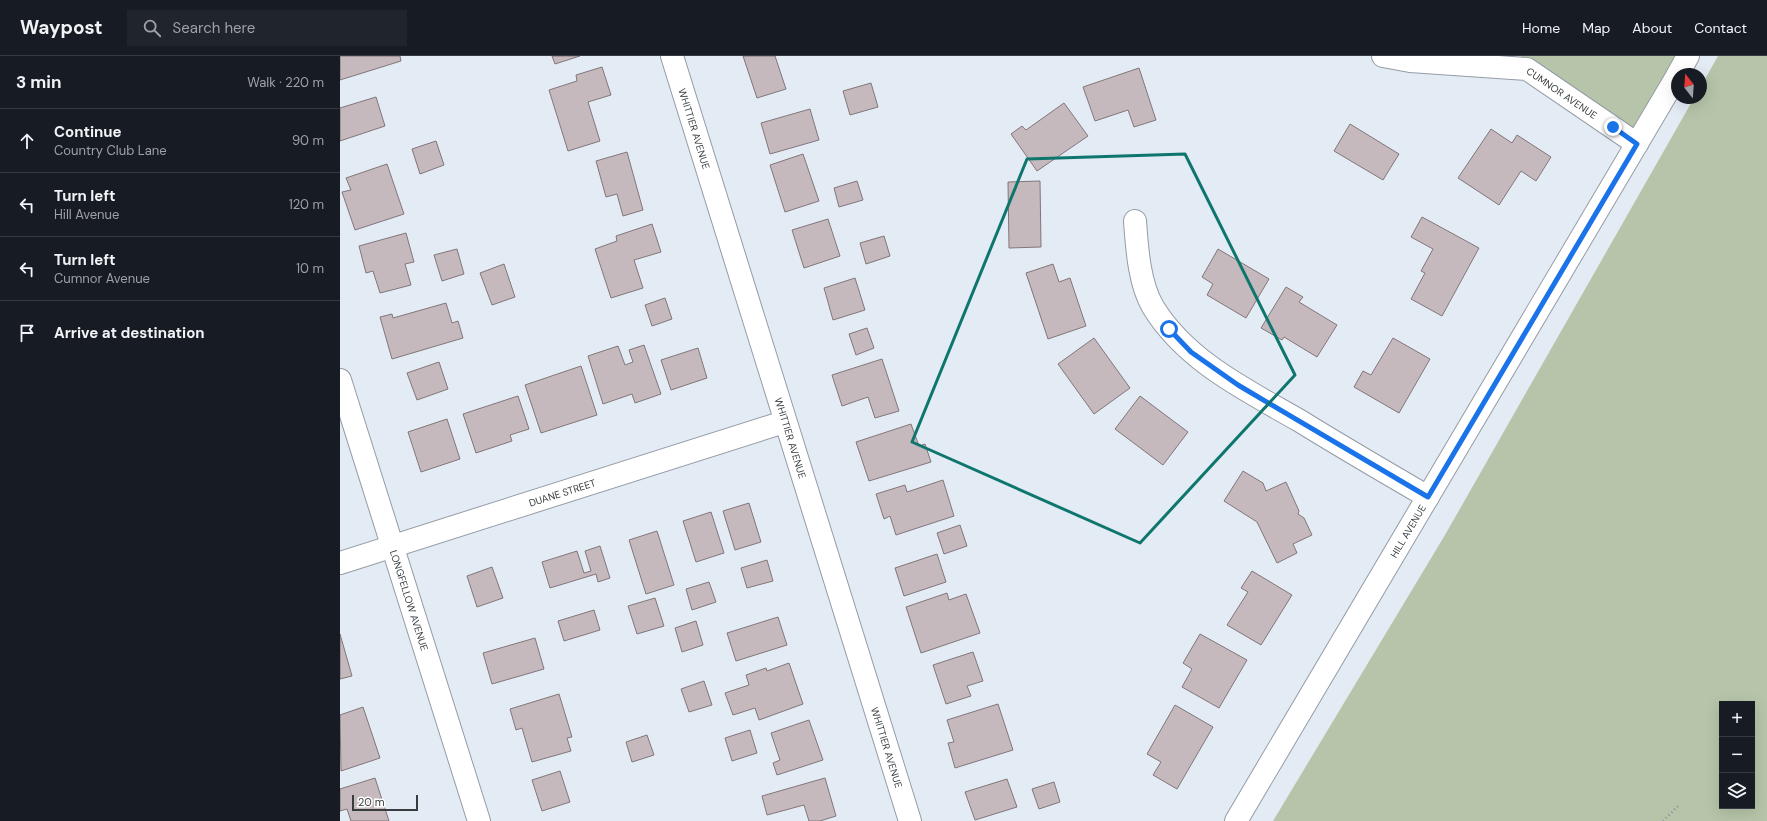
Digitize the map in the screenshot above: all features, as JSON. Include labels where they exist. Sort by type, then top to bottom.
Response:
[{"type":"street","name":"WHITTIER AVENUE","points":[[672,56],[784,422],[910,821]]},
{"type":"street","name":"CUMNOR AVENUE","points":[[1383,56],[1410,61],[1528,69],[1637,144]]},
{"type":"street","name":"HILL AVENUE","points":[[1682,68],[1688,56]]},
{"type":"street","name":"HILL AVENUE","points":[[1236,821],[1671,87]]},
{"type":"street","points":[[1135,221],[1138,252],[1146,288],[1152,306],[1169,329],[1191,352],[1238,385],[1428,497]]},
{"type":"street","name":"LONGFELLOW AVENUE","points":[[340,380],[479,821]]},
{"type":"street","name":"DUANE STREET","points":[[340,563],[784,422]]},
{"type":"path","points":[[1663,821],[1679,806]]},
{"type":"highlighted area","points":[[1185,154],[1295,375],[1140,543],[912,442],[1027,159]]},
{"type":"green space","points":[[1520,56],[1676,56],[1634,128]]},
{"type":"green space","points":[[1718,56],[1767,56],[1767,821],[1273,821],[1445,535],[1691,104],[1707,104],[1707,75]]},
{"type":"building","points":[[340,56],[400,56],[401,61],[340,80]]},
{"type":"building","points":[[552,56],[580,56],[555,64]]},
{"type":"building","points":[[743,56],[775,56],[786,89],[757,98]]},
{"type":"building","points":[[602,67],[611,95],[588,102],[600,141],[568,151],[549,90],[577,81],[576,75]]},
{"type":"building","points":[[1139,68],[1156,120],[1134,127],[1128,110],[1095,121],[1083,87]]},
{"type":"building","points":[[871,83],[878,107],[850,115],[843,91]]},
{"type":"building","points":[[376,97],[385,126],[340,141],[340,108]]},
{"type":"building","points":[[1064,103],[1088,136],[1037,171],[1011,134],[1022,126],[1026,130]]},
{"type":"building","points":[[810,109],[819,140],[770,154],[761,123]]},
{"type":"building","points":[[1350,124],[1399,154],[1383,180],[1334,151]]},
{"type":"building","points":[[1491,129],[1512,143],[1517,135],[1551,157],[1536,181],[1521,171],[1499,205],[1458,178]]},
{"type":"building","points":[[436,141],[444,165],[420,174],[412,149]]},
{"type":"building","points":[[627,152],[643,210],[623,216],[617,194],[606,197],[596,161]]},
{"type":"building","points":[[803,154],[819,201],[785,212],[770,165]]},
{"type":"building","points":[[387,164],[404,214],[355,230],[342,192],[351,190],[346,178]]},
{"type":"building","points":[[857,181],[863,200],[839,207],[834,188]]},
{"type":"building","points":[[1040,181],[1041,247],[1009,248],[1008,182]]},
{"type":"building","points":[[1422,217],[1479,248],[1442,316],[1411,299],[1425,273],[1421,271],[1433,249],[1411,237]]},
{"type":"building","points":[[828,219],[840,256],[804,268],[792,230]]},
{"type":"building","points":[[652,224],[661,252],[634,260],[643,288],[611,298],[595,249],[617,241],[616,236]]},
{"type":"building","points":[[406,233],[414,262],[405,264],[411,285],[380,293],[373,271],[366,273],[359,246]]},
{"type":"building","points":[[884,236],[890,256],[866,264],[860,243]]},
{"type":"building","points":[[457,249],[464,274],[442,281],[434,255]]},
{"type":"building","points":[[1218,249],[1269,279],[1246,318],[1207,295],[1213,284],[1202,277]]},
{"type":"building","points":[[504,264],[515,297],[492,305],[480,273]]},
{"type":"building","points":[[1053,264],[1059,282],[1070,278],[1086,326],[1048,339],[1026,273]]},
{"type":"building","points":[[855,278],[865,310],[833,320],[824,288]]},
{"type":"building","points":[[1286,287],[1303,297],[1299,302],[1337,325],[1317,357],[1284,337],[1282,340],[1261,328]]},
{"type":"building","points":[[665,298],[672,319],[652,326],[645,305]]},
{"type":"building","points":[[446,303],[452,323],[458,321],[463,338],[392,359],[380,317],[392,314],[393,318]]},
{"type":"building","points":[[867,328],[874,348],[856,355],[849,334]]},
{"type":"building","points":[[1094,338],[1130,388],[1094,414],[1058,364]]},
{"type":"building","points":[[1393,338],[1430,359],[1399,413],[1354,387],[1363,371],[1371,375]]},
{"type":"building","points":[[644,345],[661,394],[635,403],[632,394],[603,404],[588,356],[618,346],[625,365],[633,362],[629,350]]},
{"type":"building","points":[[698,348],[707,378],[671,390],[661,360]]},
{"type":"building","points":[[882,359],[899,411],[875,418],[868,397],[842,406],[832,375]]},
{"type":"building","points":[[439,362],[448,389],[417,400],[407,373]]},
{"type":"building","points":[[581,366],[597,415],[541,433],[525,385]]},
{"type":"building","points":[[518,396],[529,429],[510,435],[512,441],[476,453],[463,414]]},
{"type":"building","points":[[1140,396],[1188,432],[1163,465],[1115,429]]},
{"type":"building","points":[[447,419],[460,459],[421,472],[408,432]]},
{"type":"building","points":[[911,424],[919,446],[925,444],[931,462],[869,481],[856,442]]},
{"type":"building","points":[[1243,471],[1263,483],[1266,491],[1286,482],[1299,511],[1298,514],[1304,518],[1312,535],[1293,544],[1297,553],[1277,563],[1257,522],[1224,501]]},
{"type":"building","points":[[943,480],[954,516],[896,535],[890,516],[884,519],[876,494],[905,485],[907,492]]},
{"type":"building","points":[[749,503],[761,542],[735,550],[723,511]]},
{"type":"building","points":[[711,512],[724,553],[696,562],[683,521]]},
{"type":"building","points":[[960,525],[967,546],[944,554],[937,533]]},
{"type":"building","points":[[657,531],[674,585],[646,594],[629,540]]},
{"type":"building","points":[[600,546],[610,578],[598,582],[596,574],[550,588],[542,562],[577,551],[584,573],[591,571],[585,551]]},
{"type":"building","points":[[937,554],[946,582],[904,596],[895,568]]},
{"type":"building","points":[[767,560],[773,581],[747,588],[741,568]]},
{"type":"building","points":[[492,567],[503,598],[477,607],[467,576]]},
{"type":"building","points":[[1252,571],[1292,595],[1261,645],[1227,625],[1248,592],[1241,588]]},
{"type":"building","points":[[709,582],[716,602],[692,610],[686,589]]},
{"type":"building","points":[[947,593],[949,600],[966,594],[980,633],[921,653],[906,607]]},
{"type":"building","points":[[655,598],[664,626],[637,634],[628,606]]},
{"type":"building","points":[[594,610],[600,630],[564,641],[558,621]]},
{"type":"building","points":[[778,617],[787,645],[736,661],[727,633]]},
{"type":"building","points":[[696,621],[703,645],[682,652],[675,628]]},
{"type":"building","points":[[340,634],[352,676],[340,679]]},
{"type":"building","points":[[1200,634],[1247,660],[1219,708],[1182,687],[1192,669],[1183,663]]},
{"type":"building","points":[[535,638],[544,669],[492,684],[483,653]]},
{"type":"building","points":[[973,652],[983,681],[967,686],[971,696],[946,704],[933,665]]},
{"type":"building","points":[[789,663],[803,704],[759,720],[755,708],[733,715],[725,693],[749,685],[746,675],[766,668],[767,671]]},
{"type":"building","points":[[704,681],[712,705],[689,712],[681,689]]},
{"type":"building","points":[[559,694],[572,737],[567,738],[571,751],[532,762],[522,728],[516,730],[510,709]]},
{"type":"building","points":[[998,704],[1013,750],[955,768],[948,743],[954,742],[947,720]]},
{"type":"building","points":[[1175,705],[1213,727],[1177,789],[1153,775],[1161,762],[1147,754]]},
{"type":"building","points":[[363,707],[380,758],[341,771],[340,715]]},
{"type":"building","points":[[809,720],[823,760],[777,775],[773,763],[780,760],[771,733]]},
{"type":"building","points":[[750,730],[757,753],[732,761],[725,738]]},
{"type":"building","points":[[647,735],[654,755],[632,762],[626,742]]},
{"type":"building","points":[[560,771],[570,802],[542,811],[532,780]]},
{"type":"building","points":[[375,778],[389,821],[351,821],[347,809],[340,811],[340,789]]},
{"type":"building","points":[[825,778],[836,816],[820,821],[809,821],[804,805],[767,815],[762,796]]},
{"type":"building","points":[[1007,779],[1017,807],[975,820],[965,792]]},
{"type":"building","points":[[1054,782],[1060,802],[1039,809],[1032,789]]},
{"type":"route","points":[[1169,329],[1191,352],[1238,385],[1428,497],[1637,144],[1613,127]]}]
